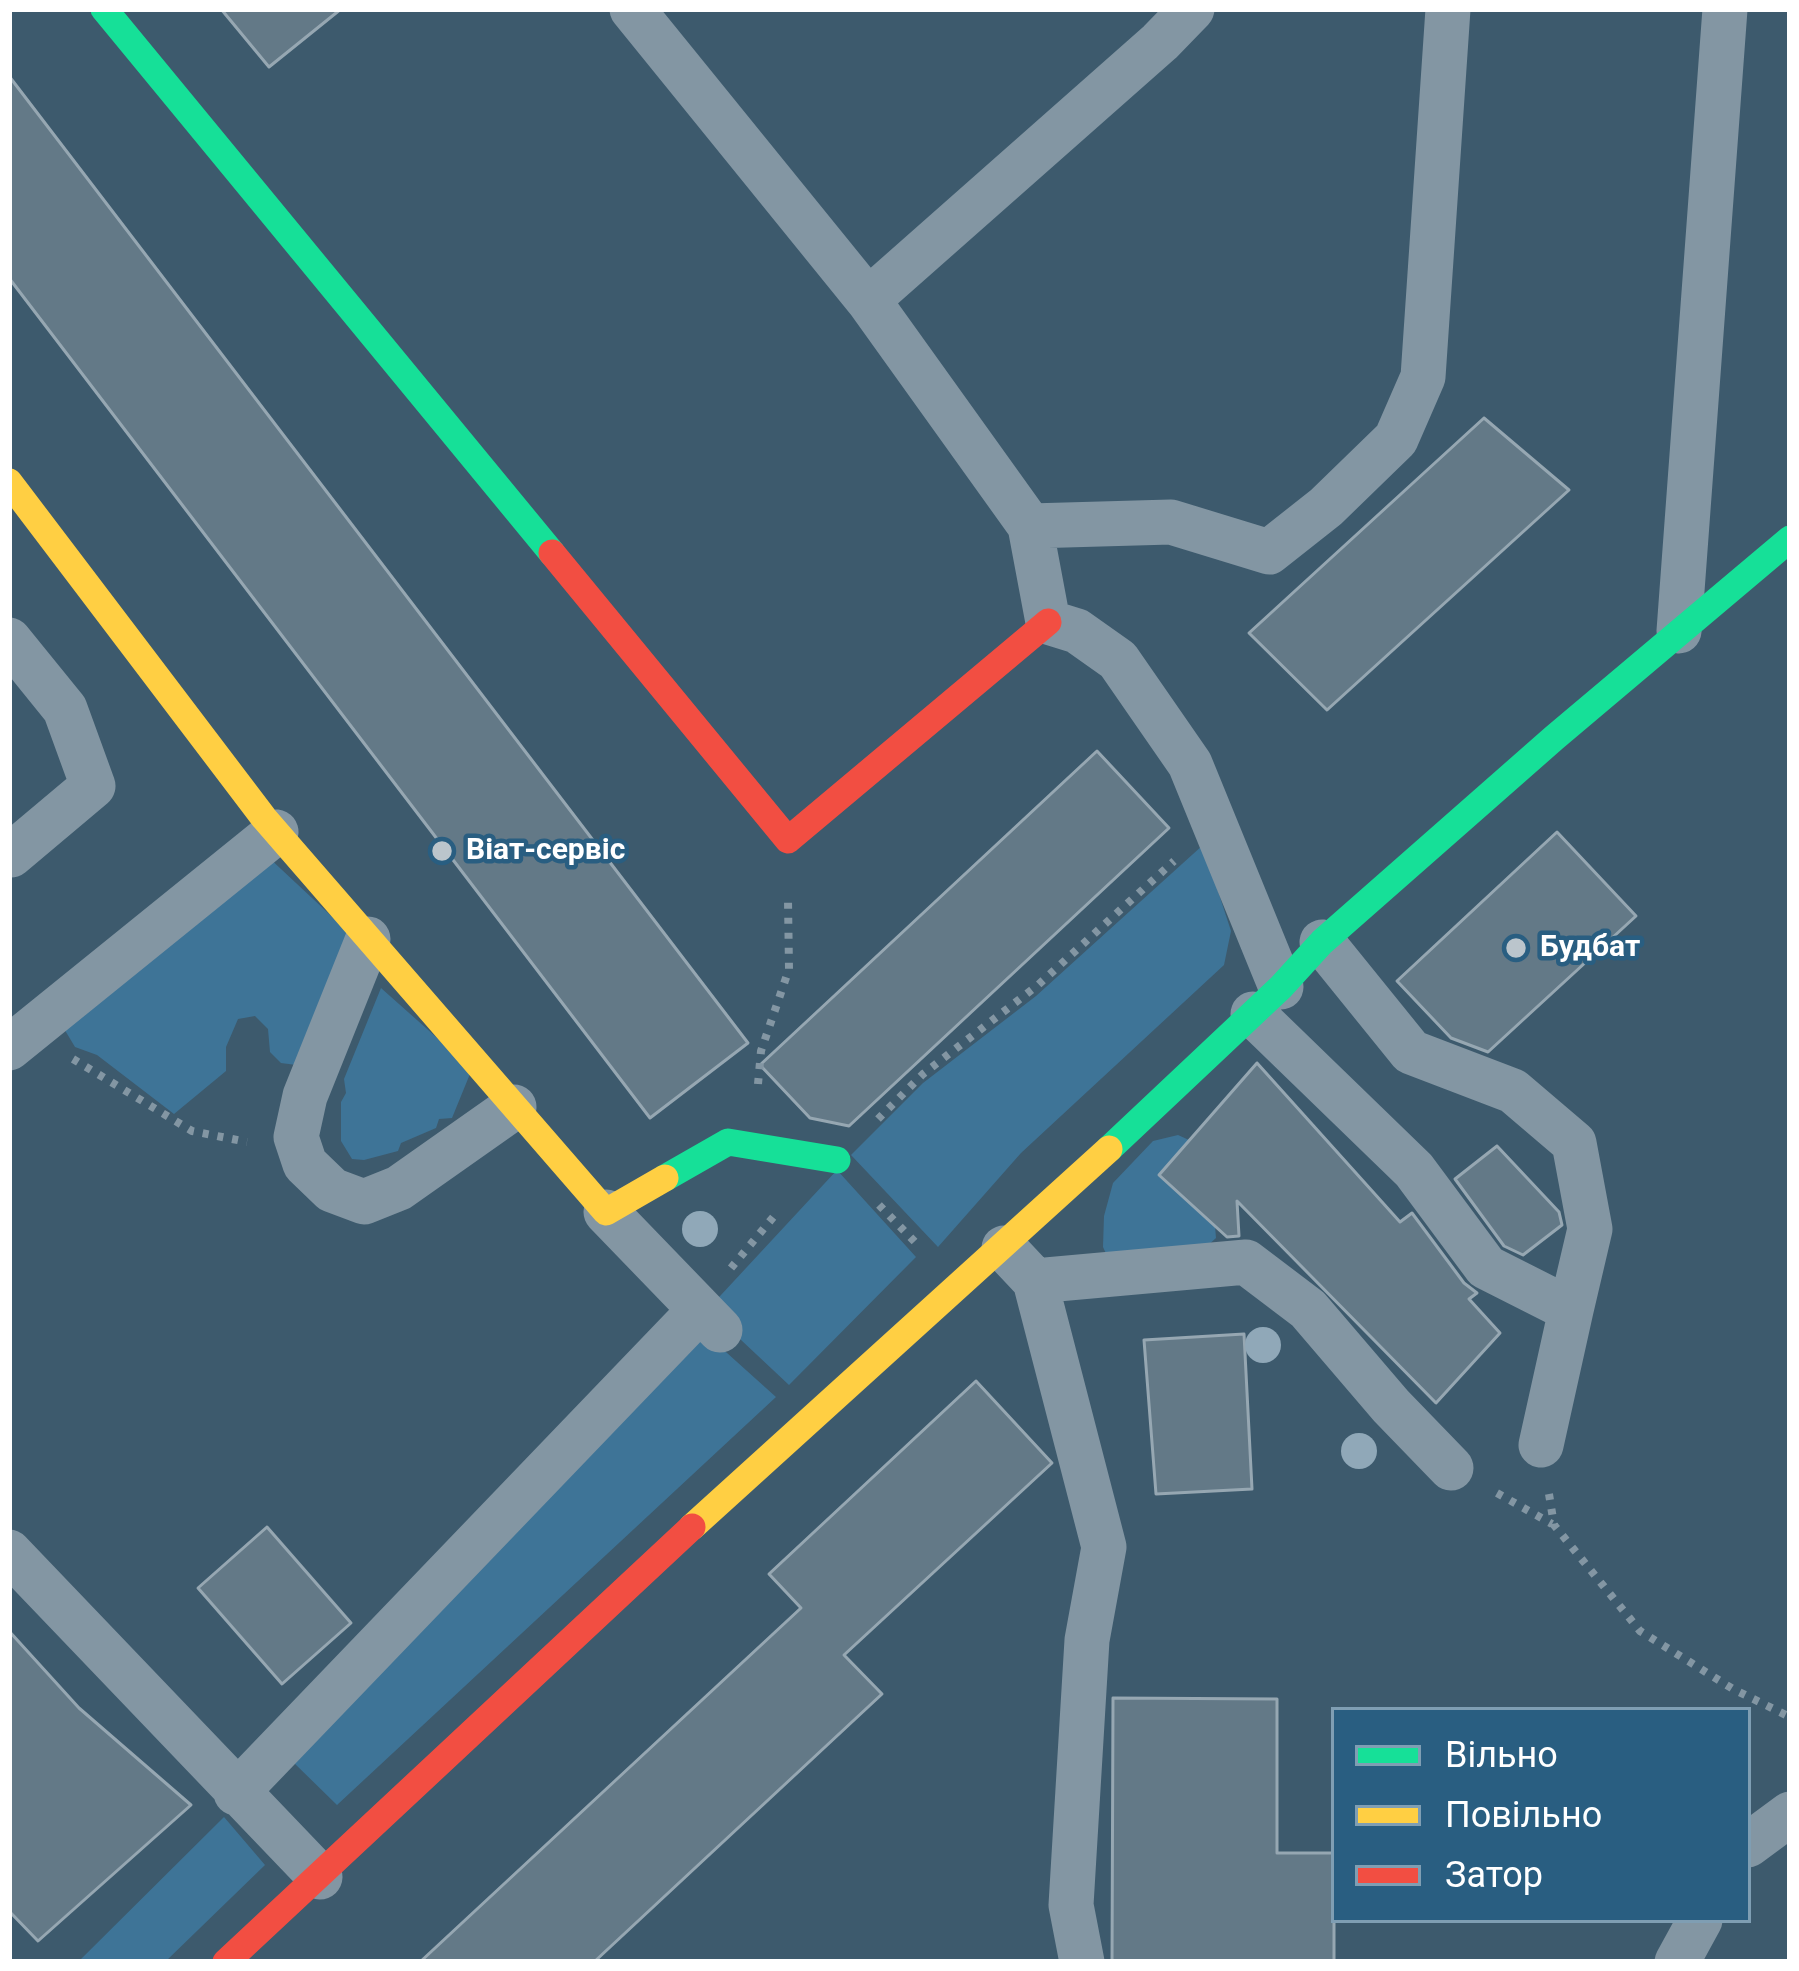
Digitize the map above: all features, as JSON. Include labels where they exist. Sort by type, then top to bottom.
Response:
[{"type":"street","points":[[104,9],[788,840],[1048,622]]},
{"type":"street","points":[[632,9],[868,300],[1030,526],[1048,622]]},
{"type":"street","points":[[868,300],[1192,9]]},
{"type":"street","points":[[1030,526],[1171,522],[1269,552],[1326,507],[1396,439],[1423,377],[1448,9]]},
{"type":"street","points":[[1679,631],[1725,9]]},
{"type":"street","points":[[9,482],[275,832],[606,1212],[709,1320],[236,1792]]},
{"type":"street","points":[[226,1962],[806,1421],[1020,1265],[1322,942],[1790,539]]},
{"type":"street","points":[[1048,622],[1077,631],[1118,660],[1190,764],[1216,824],[1267,1000],[1414,1170],[1486,1267],[1571,1310]]},
{"type":"street","points":[[9,640],[65,709],[93,786],[11,854]]},
{"type":"street","points":[[19,1040],[275,832]]},
{"type":"street","points":[[368,939],[305,1096],[296,1137],[304,1164],[332,1190],[364,1202],[400,1188],[514,1108]]},
{"type":"street","points":[[1322,942],[1411,1052],[1513,1091],[1574,1143],[1590,1229],[1541,1444]]},
{"type":"street","points":[[606,1212],[728,1142],[837,1160]]},
{"type":"street","points":[[1020,1265],[1246,1262],[1308,1309],[1451,1468]]},
{"type":"street","points":[[1020,1265],[1104,1547],[1087,1640],[1071,1905],[1082,1962]]},
{"type":"street","points":[[9,1552],[320,1877]]},
{"type":"street","points":[[1751,1842],[1790,1814]]},
{"type":"street","points":[[1677,1962],[1698,1923]]},
{"type":"path","points":[[709,1320],[768,1221],[923,1074],[1038,985],[1216,824]]},
{"type":"path","points":[[763,1145],[757,1078],[761,1051],[789,969],[788,840]]},
{"type":"path","points":[[19,1040],[191,1131],[249,1142],[296,1137]]},
{"type":"path","points":[[837,1160],[916,1244]]},
{"type":"path","points":[[1541,1444],[1554,1525]]},
{"type":"path","points":[[1451,1468],[1554,1525],[1640,1630],[1733,1689],[1790,1717]]},
{"type":"shaded area","points":[[1203,845],[1231,931],[1224,965],[1021,1153],[938,1247],[851,1155],[923,1083],[1036,996]]},
{"type":"shaded area","points":[[266,855],[357,940],[304,1066],[281,1063],[270,1052],[268,1029],[255,1016],[238,1019],[226,1047],[226,1071],[174,1114],[97,1055],[75,1047],[60,1022]]},
{"type":"shaded area","points":[[381,988],[472,1069],[452,1118],[439,1119],[436,1128],[401,1143],[398,1151],[352,1159],[341,1141],[344,1079]]},
{"type":"shaded area","points":[[1178,1135],[1189,1140],[1159,1175],[1215,1226],[1216,1238],[1205,1248],[1108,1258],[1103,1247],[1104,1216],[1113,1183],[1153,1141]]},
{"type":"shaded area","points":[[837,1170],[916,1257],[789,1385],[708,1309]]},
{"type":"shaded area","points":[[697,1326],[776,1397],[337,1805],[292,1761]]},
{"type":"shaded area","points":[[224,1817],[265,1865],[165,1962],[78,1962]]},
{"type":"building","points":[[221,9],[341,9],[269,67]]},
{"type":"building","points":[[9,76],[748,1043],[650,1118],[9,278]]},
{"type":"building","points":[[1484,418],[1569,490],[1327,710],[1249,633]]},
{"type":"building","points":[[1097,751],[1169,828],[849,1126],[810,1118],[760,1065]]},
{"type":"building","name":"Будбат","points":[[1557,832],[1636,916],[1488,1052],[1451,1038],[1397,981]]},
{"type":"building","points":[[1257,1063],[1400,1222],[1412,1213],[1464,1283],[1477,1293],[1469,1299],[1500,1333],[1436,1403],[1237,1201],[1239,1236],[1227,1237],[1159,1175]]},
{"type":"building","points":[[1497,1146],[1559,1212],[1562,1225],[1523,1255],[1504,1246],[1455,1179]]},
{"type":"building","points":[[1244,1334],[1252,1489],[1156,1494],[1144,1340]]},
{"type":"building","points":[[976,1381],[1052,1463],[844,1655],[882,1694],[594,1962],[420,1962],[801,1608],[769,1574]]},
{"type":"building","points":[[267,1527],[351,1623],[282,1684],[198,1588]]},
{"type":"building","points":[[9,1631],[79,1708],[191,1805],[38,1941],[9,1911]]},
{"type":"building","points":[[1113,1698],[1277,1699],[1277,1853],[1331,1853],[1334,1962],[1112,1962]]},
{"type":"traffic: fast","points":[[104,9],[552,553]]},
{"type":"traffic: fast","points":[[1109,1149],[1281,987],[1322,942],[1790,539]]},
{"type":"traffic: fast","points":[[665,1178],[728,1142],[837,1160]]},
{"type":"traffic: slow","points":[[9,482],[264,818],[606,1212],[665,1178]]},
{"type":"traffic: slow","points":[[692,1527],[1109,1149]]},
{"type":"traffic: jam","points":[[552,553],[788,840],[1048,622]]},
{"type":"traffic: jam","points":[[226,1962],[692,1527]]},
{"type":"place","name":"Віат-сервіс","points":[[442,851]]},
{"type":"place","name":"Будбат","points":[[1516,948]]}]
